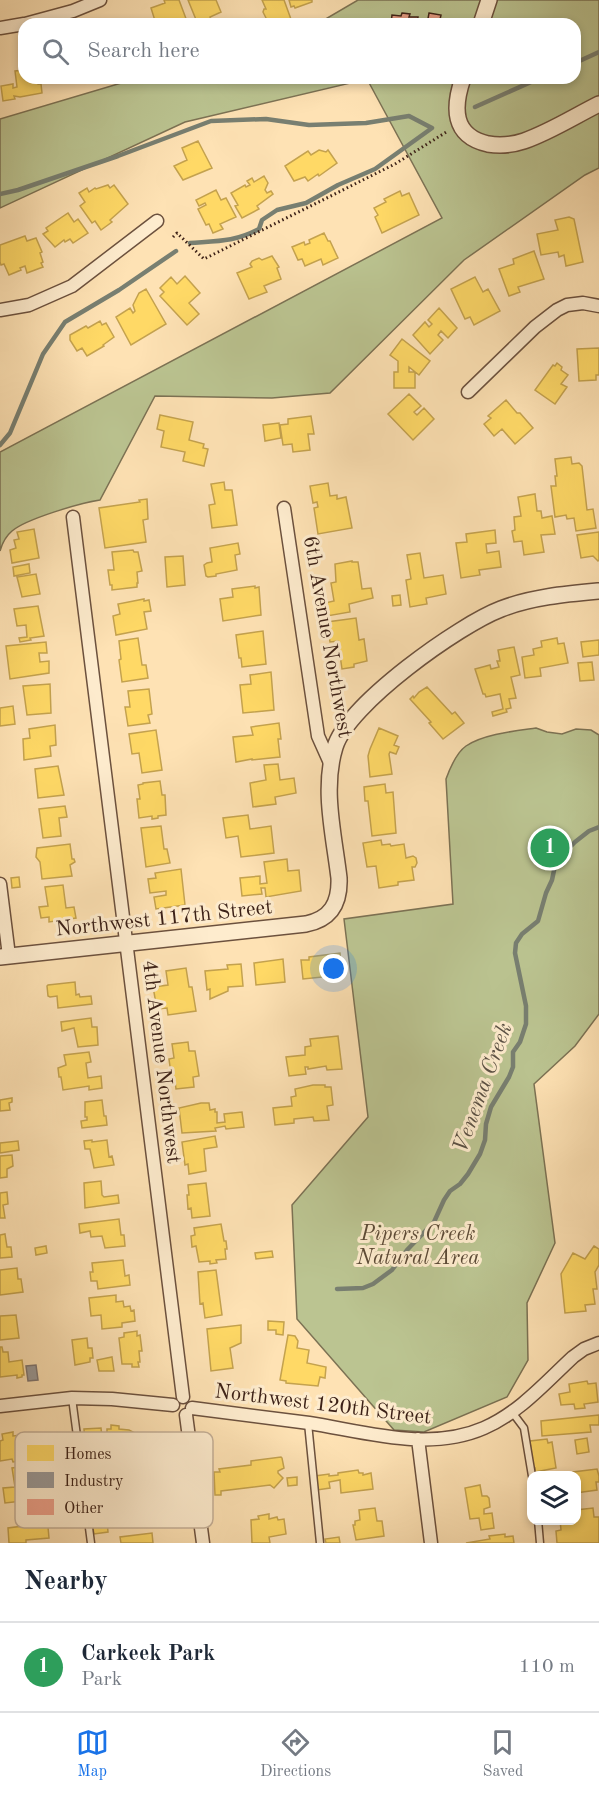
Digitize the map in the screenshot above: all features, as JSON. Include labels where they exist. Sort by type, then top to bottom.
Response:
[{"type":"street","points":[[47,18],[100,0]]},
{"type":"street","points":[[483,18],[489,0]]},
{"type":"street","points":[[0,28],[18,25]]},
{"type":"street","points":[[461,84],[456,103],[459,124],[471,138],[488,144],[503,146],[524,141],[599,104]]},
{"type":"street","points":[[0,310],[29,305],[72,286],[158,221]]},
{"type":"street","points":[[468,392],[535,327],[556,310],[575,303],[599,306]]},
{"type":"street","name":"6th Avenue Northwest","points":[[284,508],[318,736],[331,765],[329,789],[339,888],[336,901],[329,912]]},
{"type":"street","name":"4th Avenue Northwest","points":[[73,518],[127,944],[178,1401]]},
{"type":"street","points":[[331,765],[338,738],[355,714],[381,689],[453,635],[485,616],[511,605],[556,596],[599,591]]},
{"type":"street","points":[[0,884],[4,957]]},
{"type":"street","name":"Northwest 117th Street","points":[[4,957],[306,924],[322,919],[329,912]]},
{"type":"street","name":"Northwest 120th Street","points":[[189,1412],[308,1423],[418,1439],[449,1438],[486,1427],[512,1412],[573,1357],[599,1342]]},
{"type":"street","points":[[0,1406],[72,1398],[190,1401],[191,1432]]},
{"type":"street","points":[[418,1439],[431,1543]]},
{"type":"street","points":[[201,1528],[203,1543]]},
{"type":"lane","points":[[72,1398],[76,1432]]},
{"type":"lane","points":[[512,1412],[524,1428],[528,1440],[531,1471]]},
{"type":"lane","points":[[308,1423],[320,1543]]},
{"type":"lane","points":[[538,1525],[540,1543]]},
{"type":"lane","points":[[89,1528],[91,1543]]},
{"type":"path","points":[[172,237],[177,233],[204,259],[395,164],[459,124]]},
{"type":"green space","points":[[358,0],[599,0],[599,168],[585,175],[464,260],[330,393],[272,398],[155,396],[100,500],[54,512],[19,526],[8,535],[0,551],[0,452],[442,218],[370,84],[581,84],[581,18],[327,18]]},
{"type":"green space","points":[[118,84],[346,84],[185,122],[0,208],[0,119]]},
{"type":"green space","name":"Pipers Creek Natural Area","points":[[536,728],[562,734],[576,729],[591,730],[599,735],[599,1014],[575,1046],[534,1084],[555,1243],[527,1303],[528,1360],[507,1397],[424,1432],[394,1430],[297,1319],[292,1205],[368,1117],[344,919],[453,904],[446,779],[451,766],[462,749],[473,742],[500,734]]},
{"type":"building: Homes","points":[[164,0],[179,0],[186,18],[154,18],[151,8],[165,3]]},
{"type":"building: Homes","points":[[188,0],[216,0],[221,12],[211,18],[195,18]]},
{"type":"building: Homes","points":[[262,0],[284,0],[291,18],[266,18],[263,12],[266,9]]},
{"type":"building: Homes","points":[[289,0],[312,0],[312,2],[295,8],[291,7]]},
{"type":"building: Homes","points":[[15,71],[18,71],[18,84],[41,84],[42,93],[14,96],[15,99],[3,101],[1,86],[13,84],[13,88],[17,87]]},
{"type":"building: Homes","points":[[198,141],[212,168],[183,180],[174,166],[187,160],[182,148]]},
{"type":"building: Homes","points":[[319,150],[326,152],[328,150],[337,163],[308,181],[305,177],[294,181],[285,166],[308,151],[311,155]]},
{"type":"building: Homes","points":[[264,176],[268,183],[265,190],[273,194],[257,206],[259,209],[242,218],[231,193],[245,185],[246,187],[250,185],[247,181],[252,178],[254,182]]},
{"type":"building: Homes","points":[[108,185],[110,188],[114,185],[128,204],[110,220],[112,222],[101,230],[95,221],[92,223],[80,206],[85,202],[79,193],[87,188],[89,192]]},
{"type":"building: Homes","points":[[216,190],[221,200],[226,198],[236,217],[220,224],[223,229],[213,233],[198,209],[206,205],[205,203],[199,206],[196,200]]},
{"type":"building: Homes","points":[[400,191],[402,196],[409,193],[419,215],[382,233],[374,208],[386,202],[384,199]]},
{"type":"building: Homes","points":[[68,213],[74,222],[78,219],[88,233],[73,243],[70,239],[65,242],[64,240],[55,247],[43,234],[48,231],[46,228]]},
{"type":"building: Homes","points":[[569,217],[574,219],[583,262],[566,266],[564,255],[559,257],[558,252],[541,255],[537,234],[558,230],[555,220]]},
{"type":"building: Homes","points":[[324,233],[338,258],[323,265],[321,259],[305,266],[302,259],[298,260],[292,247],[304,242],[305,245],[310,243],[309,240]]},
{"type":"building: Homes","points":[[25,236],[27,241],[36,238],[42,252],[40,253],[43,267],[27,273],[25,266],[9,275],[4,264],[1,265],[0,262],[0,245]]},
{"type":"building: Homes","points":[[534,251],[544,279],[518,287],[520,292],[509,296],[499,269],[514,264],[513,259]]},
{"type":"building: Homes","points":[[272,256],[279,267],[277,268],[281,279],[264,286],[267,292],[249,299],[237,273],[252,267],[250,264],[252,261]]},
{"type":"building: Homes","points":[[185,276],[200,293],[189,303],[199,314],[187,325],[160,296],[164,292],[160,288],[171,277],[177,284]]},
{"type":"building: Homes","points":[[475,277],[483,292],[488,289],[500,311],[474,325],[470,317],[465,319],[451,289]]},
{"type":"building: Homes","points":[[146,289],[166,324],[131,345],[116,317],[130,308],[133,313],[135,311],[133,305],[139,293]]},
{"type":"building: Homes","points":[[439,308],[457,328],[448,338],[441,331],[438,335],[443,340],[430,354],[413,335],[425,322],[429,327],[432,324],[428,320]]},
{"type":"building: Homes","points":[[100,321],[102,325],[106,323],[114,337],[87,356],[82,348],[77,351],[70,340],[70,335]]},
{"type":"building: Homes","points":[[402,339],[430,361],[419,375],[409,367],[409,372],[415,372],[415,388],[394,388],[394,372],[398,372],[398,361],[390,355]]},
{"type":"building: Homes","points":[[599,348],[599,375],[596,375],[596,380],[579,381],[577,349]]},
{"type":"building: Homes","points":[[557,363],[568,375],[561,384],[567,387],[555,404],[535,390],[553,365]]},
{"type":"building: Homes","points":[[409,394],[421,406],[414,412],[417,415],[424,408],[434,419],[413,440],[388,414]]},
{"type":"building: Homes","points":[[506,400],[533,428],[515,444],[502,429],[494,436],[484,424],[491,418],[488,416]]},
{"type":"building: Homes","points":[[160,415],[193,422],[189,440],[204,444],[203,448],[208,449],[204,466],[183,461],[185,452],[161,447],[164,431],[157,429]]},
{"type":"building: Homes","points":[[311,416],[314,434],[308,434],[310,450],[293,452],[292,444],[283,445],[280,425],[288,424],[288,419]]},
{"type":"building: Homes","points":[[279,423],[281,438],[265,441],[263,425]]},
{"type":"building: Homes","points":[[571,457],[572,464],[579,463],[582,466],[587,510],[593,509],[596,528],[576,531],[574,518],[567,519],[566,515],[555,517],[551,486],[556,486],[555,459]]},
{"type":"building: Homes","points":[[224,482],[225,490],[232,490],[237,525],[212,528],[209,505],[215,504],[211,484]]},
{"type":"building: Homes","points":[[328,483],[330,496],[337,495],[337,499],[346,497],[352,528],[318,534],[314,508],[318,507],[317,502],[313,503],[310,486]]},
{"type":"building: Homes","points":[[535,494],[537,511],[541,511],[542,518],[552,516],[555,534],[541,535],[544,552],[524,555],[522,541],[514,542],[512,531],[515,530],[514,517],[521,516],[518,497]]},
{"type":"building: Homes","points":[[147,499],[148,519],[143,520],[146,542],[105,548],[99,508]]},
{"type":"building: Homes","points":[[34,529],[39,558],[12,563],[10,550],[16,548],[14,540],[19,539],[17,532]]},
{"type":"building: Homes","points":[[495,530],[496,543],[486,544],[487,553],[499,551],[501,567],[479,570],[480,575],[461,578],[456,543],[467,542],[466,534]]},
{"type":"building: Homes","points":[[599,532],[599,560],[593,556],[581,558],[577,535]]},
{"type":"building: Homes","points":[[238,543],[240,554],[235,555],[237,570],[216,574],[216,576],[206,576],[204,565],[212,562],[210,548]]},
{"type":"building: Homes","points":[[133,550],[138,552],[142,571],[137,572],[137,587],[112,590],[108,570],[114,570],[112,552]]},
{"type":"building: Homes","points":[[420,553],[424,578],[443,575],[446,594],[426,598],[427,604],[410,607],[406,580],[411,579],[407,555]]},
{"type":"building: Homes","points":[[183,556],[185,585],[167,587],[165,557]]},
{"type":"building: Homes","points":[[358,562],[362,589],[371,588],[373,598],[349,604],[350,612],[327,616],[325,603],[334,601],[331,583],[336,582],[335,564]]},
{"type":"building: Homes","points":[[29,564],[30,573],[14,576],[13,567]]},
{"type":"building: Homes","points":[[36,574],[40,594],[22,597],[17,577]]},
{"type":"building: Homes","points":[[255,586],[255,588],[259,587],[261,615],[223,621],[220,599],[233,597],[232,589]]},
{"type":"building: Homes","points":[[400,595],[401,605],[393,606],[392,596]]},
{"type":"building: Homes","points":[[144,599],[144,601],[149,600],[151,611],[144,612],[147,629],[116,635],[113,616],[120,614],[118,604]]},
{"type":"building: Homes","points":[[38,606],[44,636],[20,642],[19,638],[27,637],[26,625],[17,626],[14,609]]},
{"type":"building: Homes","points":[[356,618],[359,640],[364,639],[367,661],[342,669],[338,641],[330,642],[327,622]]},
{"type":"building: Homes","points":[[263,631],[266,664],[242,667],[236,635]]},
{"type":"building: Homes","points":[[138,638],[142,665],[146,665],[148,678],[122,682],[119,641]]},
{"type":"building: Homes","points":[[557,638],[558,644],[564,643],[568,663],[540,668],[541,676],[525,678],[522,657],[534,655],[533,649],[542,647],[541,641]]},
{"type":"building: Homes","points":[[599,640],[599,655],[583,657],[581,642]]},
{"type":"building: Homes","points":[[46,642],[47,653],[39,653],[40,662],[49,661],[49,673],[10,679],[6,646]]},
{"type":"building: Homes","points":[[514,647],[520,675],[511,677],[516,698],[509,699],[511,708],[506,709],[507,712],[493,716],[492,712],[503,709],[500,694],[486,697],[483,694],[475,669],[490,665],[491,669],[499,667],[498,650]]},
{"type":"building: Homes","points":[[592,662],[594,680],[580,681],[578,663]]},
{"type":"building: Homes","points":[[271,672],[274,710],[243,713],[240,685],[251,684],[250,675]]},
{"type":"building: Homes","points":[[50,684],[51,713],[27,715],[23,686]]},
{"type":"building: Homes","points":[[427,687],[452,714],[455,712],[464,723],[443,739],[410,699]]},
{"type":"building: Homes","points":[[149,689],[152,714],[148,715],[150,723],[128,726],[125,707],[130,707],[128,691]]},
{"type":"building: Homes","points":[[13,706],[15,724],[0,726],[0,708]]},
{"type":"building: Homes","points":[[279,723],[280,757],[236,762],[233,737],[253,735],[251,727]]},
{"type":"building: Homes","points":[[55,725],[56,745],[50,746],[51,756],[24,760],[23,739],[30,738],[29,729]]},
{"type":"building: Homes","points":[[379,728],[398,736],[394,745],[399,747],[396,754],[390,752],[389,754],[392,774],[370,777],[368,756]]},
{"type":"building: Homes","points":[[156,730],[162,770],[142,773],[139,753],[132,754],[129,734]]},
{"type":"building: Homes","points":[[278,764],[280,780],[294,778],[296,793],[275,797],[276,804],[253,807],[250,783],[266,780],[264,765]]},
{"type":"building: Homes","points":[[58,766],[64,795],[38,798],[35,769]]},
{"type":"building: Homes","points":[[160,781],[162,795],[165,795],[166,815],[152,819],[152,816],[139,818],[138,785]]},
{"type":"building: Homes","points":[[385,784],[386,793],[393,792],[396,833],[372,836],[364,787]]},
{"type":"building: Homes","points":[[65,806],[67,817],[59,818],[61,836],[43,838],[39,809]]},
{"type":"building: Homes","points":[[248,815],[250,829],[271,826],[274,853],[241,857],[238,836],[226,838],[223,818]]},
{"type":"building: Homes","points":[[161,826],[164,849],[167,849],[170,863],[146,867],[141,828]]},
{"type":"building: Homes","points":[[381,840],[382,845],[404,844],[406,858],[413,856],[416,858],[417,863],[415,867],[412,867],[414,880],[379,888],[376,866],[367,867],[363,843]]},
{"type":"building: Homes","points":[[70,844],[72,859],[75,862],[70,865],[72,876],[42,879],[40,862],[36,857],[37,848]]},
{"type":"building: Homes","points":[[287,859],[288,871],[299,870],[301,891],[266,897],[265,888],[261,888],[262,894],[242,896],[240,878],[260,876],[260,884],[267,883],[264,862]]},
{"type":"building: Homes","points":[[181,869],[185,905],[156,909],[154,897],[166,895],[166,891],[150,893],[148,879],[156,878],[155,873]]},
{"type":"building: Homes","points":[[19,877],[20,887],[12,888],[11,878]]},
{"type":"building: Homes","points":[[63,885],[66,908],[74,907],[76,918],[49,922],[49,917],[41,918],[39,907],[48,906],[45,887]]},
{"type":"building: Homes","points":[[340,953],[342,975],[303,979],[301,960]]},
{"type":"building: Homes","points":[[283,959],[285,982],[256,985],[254,963]]},
{"type":"building: Homes","points":[[241,964],[243,986],[228,987],[228,991],[210,999],[205,971],[228,969],[227,965]]},
{"type":"building: Homes","points":[[186,968],[196,1011],[168,1015],[167,1008],[157,1009],[153,987],[168,985],[166,971]]},
{"type":"building: Homes","points":[[75,982],[76,995],[91,996],[92,1004],[58,1008],[57,996],[48,996],[47,986]]},
{"type":"building: Homes","points":[[91,1018],[92,1027],[97,1027],[98,1045],[78,1047],[74,1028],[62,1031],[61,1022]]},
{"type":"building: Homes","points":[[338,1036],[342,1069],[327,1070],[326,1066],[308,1069],[305,1067],[306,1074],[289,1076],[286,1057],[305,1055],[305,1047],[311,1046],[310,1039]]},
{"type":"building: Homes","points":[[188,1042],[189,1051],[195,1051],[199,1076],[193,1077],[194,1087],[176,1089],[175,1081],[172,1081],[169,1059],[174,1058],[172,1044]]},
{"type":"building: Homes","points":[[89,1052],[91,1062],[86,1063],[88,1078],[101,1076],[102,1088],[89,1090],[89,1086],[63,1090],[58,1068],[66,1065],[64,1055]]},
{"type":"building: Homes","points":[[313,1085],[331,1087],[333,1105],[327,1106],[329,1120],[314,1121],[313,1117],[294,1119],[294,1123],[275,1125],[273,1108],[292,1106],[291,1097],[296,1096],[295,1089]]},
{"type":"building: Homes","points":[[12,1098],[12,1102],[9,1103],[10,1110],[0,1111],[0,1100]]},
{"type":"building: Homes","points":[[102,1100],[107,1125],[82,1128],[81,1121],[87,1120],[85,1102]]},
{"type":"building: Homes","points":[[209,1103],[210,1110],[215,1109],[217,1123],[225,1122],[224,1114],[242,1112],[244,1127],[226,1129],[225,1126],[215,1128],[216,1131],[182,1133],[179,1108]]},
{"type":"building: Homes","points":[[215,1136],[217,1147],[204,1149],[206,1171],[189,1174],[188,1164],[185,1165],[182,1142]]},
{"type":"building: Homes","points":[[92,1140],[92,1142],[107,1140],[109,1157],[112,1156],[114,1165],[94,1168],[90,1149],[85,1149],[84,1141]]},
{"type":"building: Homes","points":[[18,1141],[19,1150],[0,1153],[0,1143]]},
{"type":"building: Homes","points":[[12,1155],[13,1166],[7,1169],[7,1177],[0,1178],[0,1156]]},
{"type":"building: Homes","points":[[101,1181],[102,1195],[104,1197],[118,1195],[119,1203],[85,1208],[84,1183]]},
{"type":"building: Homes","points":[[206,1183],[210,1216],[192,1218],[191,1208],[188,1209],[188,1185]]},
{"type":"building: Homes","points":[[7,1192],[8,1204],[3,1205],[5,1218],[0,1218],[0,1193]]},
{"type":"building: Homes","points":[[119,1219],[125,1246],[105,1248],[102,1236],[91,1237],[90,1231],[80,1233],[79,1224]]},
{"type":"building: Homes","points":[[221,1224],[224,1241],[226,1241],[226,1259],[216,1260],[217,1263],[210,1264],[210,1261],[199,1262],[196,1246],[192,1247],[191,1236],[195,1235],[194,1228]]},
{"type":"building: Homes","points":[[5,1234],[7,1247],[11,1247],[12,1257],[0,1258],[0,1235]]},
{"type":"building: Homes","points":[[46,1246],[47,1253],[36,1255],[35,1248]]},
{"type":"building: Homes","points":[[594,1246],[599,1249],[599,1265],[595,1272],[597,1289],[593,1289],[595,1304],[585,1305],[586,1311],[565,1313],[561,1274],[573,1253],[585,1259]]},
{"type":"building: Homes","points":[[272,1251],[273,1257],[256,1259],[255,1253]]},
{"type":"building: Homes","points":[[123,1260],[125,1276],[129,1275],[130,1285],[98,1289],[97,1281],[91,1281],[92,1263]]},
{"type":"building: Homes","points":[[17,1268],[23,1292],[0,1295],[0,1270]]},
{"type":"building: Homes","points":[[216,1270],[222,1315],[205,1318],[203,1303],[200,1304],[198,1272]]},
{"type":"building: Homes","points":[[116,1295],[116,1302],[123,1301],[124,1307],[130,1306],[131,1311],[134,1310],[135,1321],[122,1323],[122,1327],[102,1329],[101,1315],[91,1316],[89,1298]]},
{"type":"building: Homes","points":[[16,1315],[19,1338],[0,1340],[0,1316]]},
{"type":"building: Homes","points":[[268,1321],[284,1322],[283,1335],[276,1334],[276,1330],[268,1330]]},
{"type":"building: Homes","points":[[241,1325],[241,1343],[230,1348],[233,1368],[211,1371],[207,1329]]},
{"type":"building: Homes","points":[[137,1331],[137,1336],[140,1335],[142,1351],[139,1351],[139,1367],[132,1367],[132,1364],[122,1364],[119,1338],[124,1337],[124,1333]]},
{"type":"building: Homes","points":[[288,1335],[295,1336],[298,1341],[297,1348],[309,1350],[307,1363],[326,1367],[325,1378],[320,1377],[318,1386],[286,1383],[280,1380]]},
{"type":"building: Homes","points":[[87,1338],[88,1348],[92,1348],[93,1358],[90,1358],[90,1362],[75,1365],[72,1340]]},
{"type":"building: Homes","points":[[0,1347],[3,1352],[8,1352],[9,1362],[22,1360],[24,1375],[22,1377],[17,1378],[17,1375],[0,1377]]},
{"type":"building: Homes","points":[[112,1357],[114,1371],[99,1371],[97,1360]]},
{"type":"building: Homes","points":[[587,1381],[588,1384],[596,1383],[598,1402],[584,1404],[585,1408],[575,1409],[574,1404],[561,1405],[559,1394],[570,1392],[569,1384]]},
{"type":"building: Homes","points":[[599,1415],[599,1425],[590,1425],[591,1432],[542,1436],[541,1421]]},
{"type":"building: Homes","points":[[111,1425],[119,1426],[119,1429],[133,1432],[107,1432],[107,1429],[111,1429]]},
{"type":"building: Homes","points":[[101,1428],[101,1432],[84,1432],[84,1429]]},
{"type":"building: Homes","points":[[13,1432],[13,1436],[15,1436],[15,1462],[12,1459],[0,1461],[2,1434]]},
{"type":"building: Homes","points":[[587,1438],[589,1452],[577,1454],[575,1440]]},
{"type":"building: Homes","points":[[547,1439],[548,1443],[552,1442],[556,1468],[535,1471],[530,1441]]},
{"type":"building: Homes","points":[[281,1457],[284,1468],[278,1473],[283,1478],[274,1488],[270,1485],[221,1491],[221,1495],[215,1495],[214,1472],[220,1472],[219,1469],[251,1465],[251,1461]]},
{"type":"building: Homes","points":[[12,1468],[15,1468],[15,1487]]},
{"type":"building: Homes","points":[[597,1469],[599,1482],[596,1482],[597,1490],[581,1492],[581,1471]]},
{"type":"building: Homes","points":[[358,1470],[363,1475],[371,1473],[373,1489],[341,1493],[340,1480],[329,1482],[330,1488],[317,1490],[315,1476],[338,1475],[338,1473]]},
{"type":"building: Homes","points":[[297,1477],[297,1485],[288,1486],[287,1478]]},
{"type":"building: Homes","points":[[480,1485],[482,1496],[489,1498],[490,1507],[484,1509],[484,1514],[492,1513],[494,1528],[481,1530],[479,1518],[470,1519],[465,1488]]},
{"type":"building: Homes","points":[[15,1487],[15,1502],[5,1503],[3,1488]]},
{"type":"building: Homes","points":[[375,1508],[377,1521],[382,1521],[384,1536],[356,1540],[353,1525],[355,1521],[360,1520],[359,1510]]},
{"type":"building: Homes","points":[[593,1508],[594,1517],[599,1517],[599,1543],[557,1543],[556,1531],[561,1530],[560,1525],[581,1525],[581,1509]]},
{"type":"building: Homes","points":[[269,1514],[269,1519],[277,1517],[278,1520],[284,1519],[286,1534],[269,1537],[270,1543],[252,1543],[251,1520]]},
{"type":"building: Homes","points":[[8,1528],[48,1528],[49,1538],[26,1540],[26,1543],[9,1543]]},
{"type":"building: Homes","points":[[93,1528],[108,1528],[108,1532],[94,1534]]},
{"type":"building: Homes","points":[[152,1533],[153,1543],[121,1543],[120,1537]]},
{"type":"building: Homes","points":[[505,1534],[505,1537],[513,1536],[514,1543],[466,1543],[490,1539],[489,1536]]},
{"type":"building: Homes","points":[[339,1537],[340,1543],[326,1543],[325,1539]]},
{"type":"building: Industry","points":[[36,1365],[38,1380],[28,1381],[26,1366]]},
{"type":"building: Other","points":[[402,13],[410,14],[409,17],[418,17],[392,18],[392,15],[401,16]]},
{"type":"building: Other","points":[[429,13],[441,15],[440,18],[428,18]]},
{"type":"waterway","points":[[581,60],[599,52]]},
{"type":"waterway","points":[[475,107],[527,84]]},
{"type":"waterway","points":[[0,194],[118,156],[211,121],[266,119],[309,125],[366,123],[409,116],[432,128],[375,169],[338,185],[306,203],[277,210],[262,220],[259,229],[226,240],[190,243]]},
{"type":"waterway","points":[[0,445],[10,433],[43,354],[65,322],[119,290],[176,251]]},
{"type":"waterway","name":"Venema Creek","points":[[337,1289],[363,1288],[373,1284],[392,1270],[407,1250],[434,1222],[450,1191],[460,1184],[480,1154],[491,1107],[509,1077],[513,1067],[513,1052],[520,1042],[526,1024],[526,1006],[515,953],[516,943],[522,934],[538,921],[556,861],[575,842],[589,831],[599,827]]},
{"type":"place","name":"Carkeek Park","points":[[550,848]]}]
